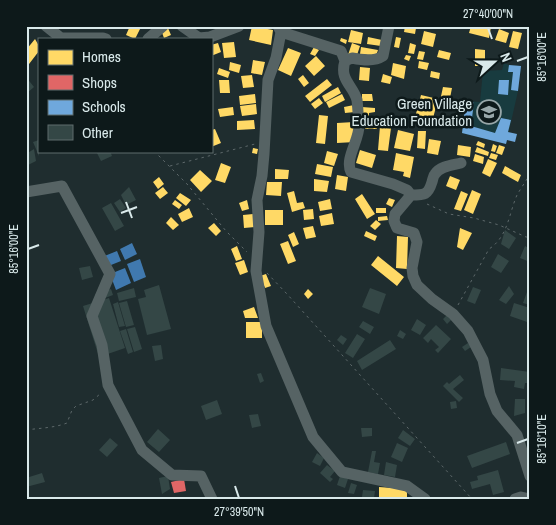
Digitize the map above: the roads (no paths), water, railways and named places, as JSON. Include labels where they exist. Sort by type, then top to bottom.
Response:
[{"type":"street","points":[[46,26],[61,38],[103,38]]},
{"type":"street","points":[[149,38],[163,26]]},
{"type":"street","points":[[182,26],[199,38],[210,37],[240,26]]},
{"type":"street","points":[[345,61],[352,58],[368,60],[381,58],[386,48],[389,26]]},
{"type":"street","points":[[416,195],[393,184],[351,172],[351,156],[360,129],[356,98],[343,72],[345,61],[341,51],[279,29],[276,58],[268,80],[262,176],[256,200],[259,232],[256,271],[266,326],[313,437],[342,472],[407,486],[425,499]]},
{"type":"street","points":[[461,163],[441,169],[435,174],[426,193],[416,195],[395,214],[394,222],[398,228],[414,233],[417,242],[412,268],[417,285],[453,314],[468,331],[483,360],[490,394],[497,411],[517,435],[530,476]]},
{"type":"street","points":[[26,192],[62,186],[110,274],[92,316],[102,345],[108,385],[142,450],[172,475],[202,476],[212,499]]},
{"type":"street","points":[[515,499],[520,497],[530,499]]},
{"type":"water","points":[[132,243],[137,254],[125,260],[120,249]]},
{"type":"water","points":[[117,251],[121,261],[106,267],[102,257]]},
{"type":"water","points":[[140,259],[146,277],[134,282],[127,264]]},
{"type":"water","points":[[125,268],[131,283],[116,290],[110,274]]},
{"type":"place","name":"Green Village Education Foundation","points":[[489,112]]}]
